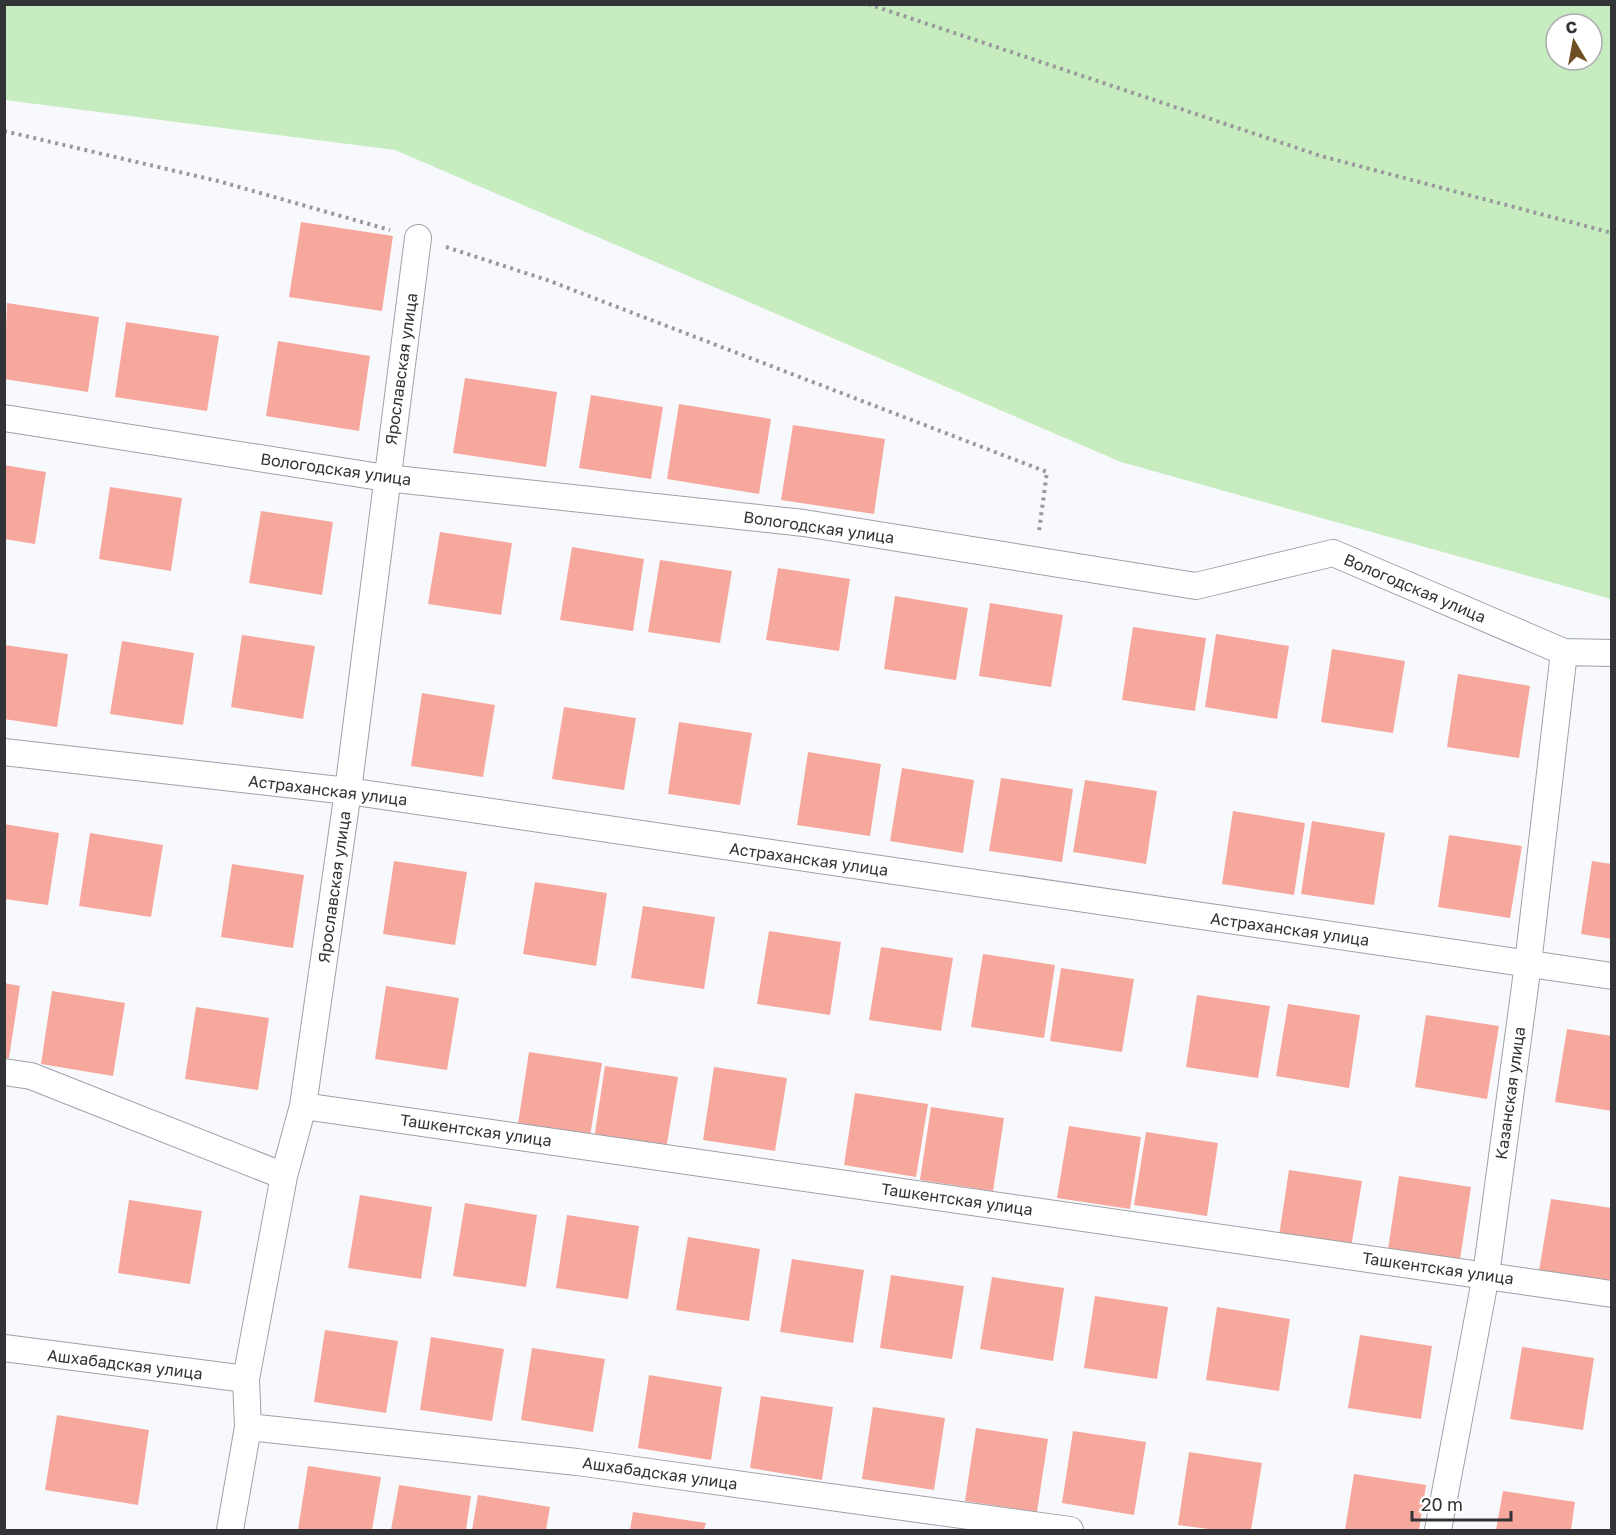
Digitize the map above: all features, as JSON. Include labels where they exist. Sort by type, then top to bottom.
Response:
[{"type":"street","name":"Ярославская улица","points":[[230,1530],[248,1427],[246,1379],[284,1176],[303,1106],[348,791],[418,238]]},
{"type":"street","name":"Вологодская улица","points":[[4,418],[386,478],[804,523],[1196,586],[1333,553],[1564,652],[1611,653]]},
{"type":"street","name":"Казанская улица","points":[[1437,1530],[1486,1275],[1528,964],[1564,652]]},
{"type":"street","name":"Астраханская улица","points":[[4,752],[348,791],[1611,976]]},
{"type":"street","points":[[4,1072],[31,1076],[284,1176]]},
{"type":"street","name":"Ташкентская улица","points":[[303,1106],[1611,1294]]},
{"type":"street","name":"Ашхабадская улица","points":[[4,1348],[246,1379]]},
{"type":"street","name":"Ашхабадская улица","points":[[248,1427],[577,1462],[1070,1530]]},
{"type":"path","points":[[868,4],[1321,156],[1611,232]]},
{"type":"path","points":[[4,130],[218,182],[418,238],[547,280],[1047,472],[1035,560]]},
{"type":"green space","points":[[5,4],[1611,5],[1611,599],[1121,462],[395,150],[5,100]]},
{"type":"building","points":[[301,222],[393,236],[382,311],[289,297]]},
{"type":"building","points":[[7,303],[99,317],[88,392],[4,379]]},
{"type":"building","points":[[126,322],[219,336],[207,411],[115,397]]},
{"type":"building","points":[[278,341],[370,356],[359,431],[266,416]]},
{"type":"building","points":[[465,378],[557,392],[546,467],[453,453]]},
{"type":"building","points":[[591,395],[663,407],[651,479],[579,468]]},
{"type":"building","points":[[679,404],[771,419],[759,494],[667,479]]},
{"type":"building","points":[[793,425],[885,439],[874,514],[781,500]]},
{"type":"building","points":[[4,465],[46,472],[35,544],[4,539]]},
{"type":"building","points":[[110,487],[182,498],[171,571],[99,559]]},
{"type":"building","points":[[261,511],[333,522],[322,595],[249,583]]},
{"type":"building","points":[[440,532],[512,543],[501,615],[428,604]]},
{"type":"building","points":[[572,547],[644,559],[633,631],[560,620]]},
{"type":"building","points":[[660,560],[732,571],[720,643],[648,632]]},
{"type":"building","points":[[778,568],[850,579],[839,651],[766,640]]},
{"type":"building","points":[[895,596],[968,608],[956,680],[884,669]]},
{"type":"building","points":[[990,603],[1063,615],[1051,687],[979,676]]},
{"type":"building","points":[[1133,627],[1206,638],[1195,711],[1122,700]]},
{"type":"building","points":[[1216,634],[1289,646],[1277,719],[1205,707]]},
{"type":"building","points":[[242,635],[315,646],[303,719],[231,707]]},
{"type":"building","points":[[122,641],[194,653],[183,725],[110,714]]},
{"type":"building","points":[[4,645],[68,654],[57,727],[4,719]]},
{"type":"building","points":[[1332,649],[1405,661],[1393,733],[1321,722]]},
{"type":"building","points":[[1458,674],[1530,686],[1519,758],[1447,747]]},
{"type":"building","points":[[422,693],[495,705],[483,777],[411,766]]},
{"type":"building","points":[[564,707],[636,718],[624,790],[552,779]]},
{"type":"building","points":[[679,722],[752,733],[740,805],[668,794]]},
{"type":"building","points":[[808,752],[881,764],[870,836],[797,825]]},
{"type":"building","points":[[902,768],[974,780],[963,853],[890,841]]},
{"type":"building","points":[[1001,778],[1073,789],[1062,862],[989,851]]},
{"type":"building","points":[[1085,780],[1157,791],[1146,864],[1073,852]]},
{"type":"building","points":[[1233,811],[1305,823],[1294,895],[1222,884]]},
{"type":"building","points":[[1312,821],[1385,833],[1374,905],[1301,894]]},
{"type":"building","points":[[4,824],[59,833],[48,905],[4,899]]},
{"type":"building","points":[[90,833],[163,845],[151,917],[79,906]]},
{"type":"building","points":[[1449,835],[1522,846],[1510,918],[1438,907]]},
{"type":"building","points":[[394,861],[467,872],[455,945],[383,934]]},
{"type":"building","points":[[1592,861],[1612,864],[1612,939],[1581,934]]},
{"type":"building","points":[[232,864],[304,875],[293,948],[221,937]]},
{"type":"building","points":[[535,882],[607,893],[596,966],[523,954]]},
{"type":"building","points":[[643,906],[715,917],[704,989],[631,978]]},
{"type":"building","points":[[769,931],[841,942],[830,1015],[757,1004]]},
{"type":"building","points":[[881,947],[953,958],[941,1031],[869,1020]]},
{"type":"building","points":[[983,954],[1055,965],[1044,1038],[971,1027]]},
{"type":"building","points":[[1061,968],[1134,979],[1122,1052],[1050,1041]]},
{"type":"building","points":[[4,983],[20,986],[9,1058],[4,1058]]},
{"type":"building","points":[[386,986],[459,998],[447,1070],[375,1059]]},
{"type":"building","points":[[52,991],[125,1003],[113,1076],[41,1064]]},
{"type":"building","points":[[1197,995],[1270,1006],[1258,1078],[1186,1067]]},
{"type":"building","points":[[1288,1004],[1360,1015],[1349,1088],[1276,1076]]},
{"type":"building","points":[[196,1007],[269,1018],[258,1090],[185,1079]]},
{"type":"building","points":[[1426,1015],[1499,1026],[1487,1099],[1415,1087]]},
{"type":"building","points":[[1567,1029],[1612,1036],[1612,1111],[1555,1102]]},
{"type":"building","points":[[529,1052],[602,1063],[590,1136],[518,1124]]},
{"type":"building","points":[[605,1066],[678,1077],[666,1150],[594,1139]]},
{"type":"building","points":[[714,1067],[787,1078],[775,1151],[703,1140]]},
{"type":"building","points":[[855,1093],[928,1104],[916,1177],[844,1165]]},
{"type":"building","points":[[931,1107],[1004,1118],[993,1191],[920,1180]]},
{"type":"building","points":[[1069,1126],[1141,1137],[1130,1209],[1057,1198]]},
{"type":"building","points":[[1146,1132],[1218,1143],[1207,1216],[1134,1205]]},
{"type":"building","points":[[1289,1170],[1362,1181],[1350,1254],[1278,1242]]},
{"type":"building","points":[[1399,1176],[1471,1187],[1460,1260],[1388,1249]]},
{"type":"building","points":[[360,1195],[432,1207],[421,1279],[348,1268]]},
{"type":"building","points":[[1551,1199],[1612,1208],[1612,1283],[1539,1271]]},
{"type":"building","points":[[129,1200],[202,1211],[190,1284],[118,1273]]},
{"type":"building","points":[[465,1203],[537,1215],[526,1287],[453,1276]]},
{"type":"building","points":[[567,1215],[639,1226],[628,1299],[556,1288]]},
{"type":"building","points":[[688,1237],[760,1249],[749,1321],[676,1310]]},
{"type":"building","points":[[792,1259],[864,1270],[853,1343],[780,1332]]},
{"type":"building","points":[[891,1275],[964,1286],[952,1359],[880,1348]]},
{"type":"building","points":[[992,1277],[1064,1288],[1053,1361],[980,1349]]},
{"type":"building","points":[[1095,1296],[1168,1307],[1157,1379],[1084,1368]]},
{"type":"building","points":[[1217,1307],[1290,1319],[1279,1391],[1206,1380]]},
{"type":"building","points":[[325,1330],[398,1341],[386,1413],[314,1402]]},
{"type":"building","points":[[1360,1335],[1432,1346],[1421,1419],[1348,1408]]},
{"type":"building","points":[[431,1337],[504,1349],[492,1421],[420,1410]]},
{"type":"building","points":[[1522,1347],[1594,1358],[1583,1430],[1510,1419]]},
{"type":"building","points":[[532,1348],[605,1359],[593,1432],[521,1420]]},
{"type":"building","points":[[649,1375],[722,1387],[711,1460],[638,1448]]},
{"type":"building","points":[[761,1396],[833,1407],[822,1480],[750,1468]]},
{"type":"building","points":[[873,1407],[945,1418],[934,1490],[862,1479]]},
{"type":"building","points":[[57,1415],[149,1430],[138,1505],[45,1490]]},
{"type":"building","points":[[976,1428],[1048,1439],[1037,1512],[965,1501]]},
{"type":"building","points":[[1073,1431],[1146,1442],[1134,1515],[1062,1503]]},
{"type":"building","points":[[1189,1452],[1262,1463],[1251,1530],[1216,1530],[1178,1525]]},
{"type":"building","points":[[308,1466],[381,1477],[372,1530],[298,1530]]},
{"type":"building","points":[[1354,1474],[1426,1485],[1419,1530],[1345,1530]]},
{"type":"building","points":[[399,1485],[471,1496],[466,1530],[391,1530]]},
{"type":"building","points":[[1503,1491],[1575,1502],[1571,1530],[1496,1530]]},
{"type":"building","points":[[478,1495],[550,1507],[546,1530],[472,1530]]},
{"type":"building","points":[[633,1512],[706,1523],[704,1530],[630,1530]]}]
